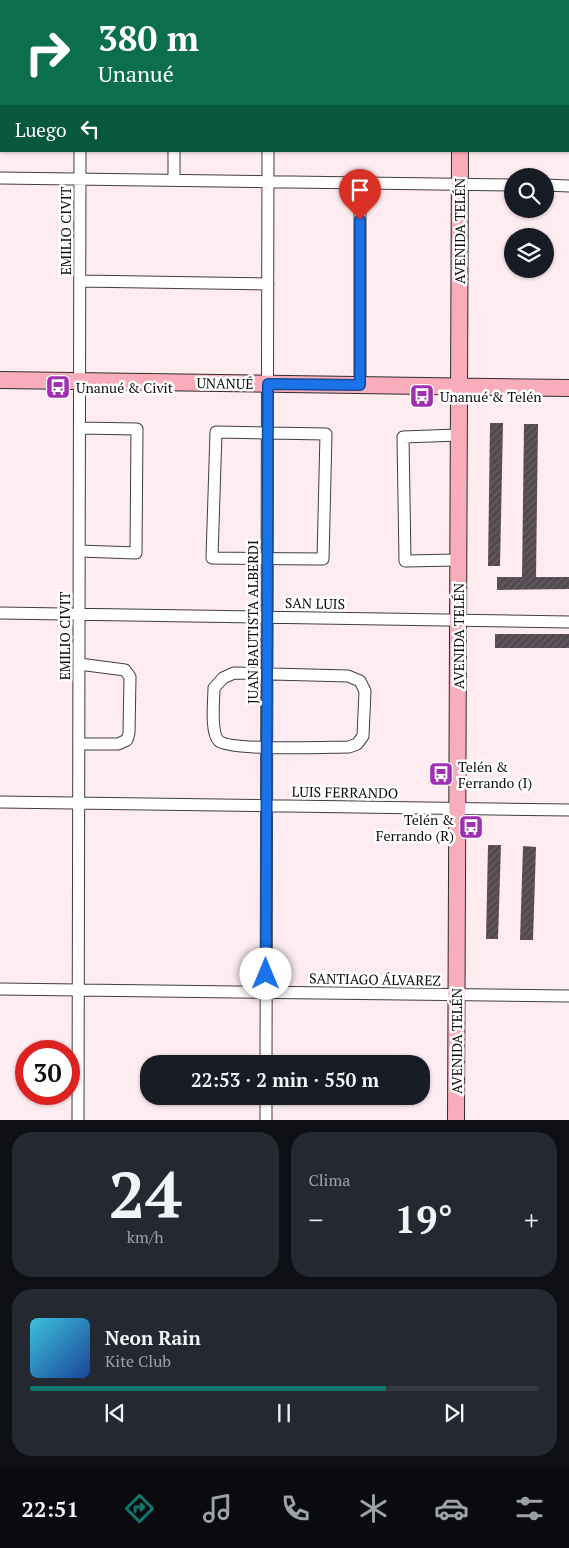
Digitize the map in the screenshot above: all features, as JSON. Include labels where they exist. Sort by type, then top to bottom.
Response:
[{"type":"main road","name":"AVENIDA TELÉN","points":[[456,1120],[460,152]]},
{"type":"main road","name":"UNANUÉ","points":[[0,380],[569,388]]},
{"type":"street","name":"EMILIO CIVIT","points":[[78,1120],[80,152]]},
{"type":"street","points":[[174,152],[174,180]]},
{"type":"street","name":"JUAN BAUTISTA ALBERDI","points":[[266,1055],[268,152]]},
{"type":"street","points":[[0,178],[504,185]]},
{"type":"street","points":[[360,183],[360,385]]},
{"type":"street","points":[[554,185],[569,186]]},
{"type":"street","points":[[80,281],[268,284]]},
{"type":"street","points":[[79,552],[136,553],[137,429],[80,428]]},
{"type":"street","points":[[216,432],[326,434],[323,560],[267,559],[212,558],[216,432]]},
{"type":"street","points":[[458,435],[403,437],[405,561],[458,560]]},
{"type":"street","name":"SAN LUIS","points":[[0,613],[569,622]]},
{"type":"street","points":[[79,664],[125,670],[130,677],[129,733],[127,740],[118,744],[79,744]]},
{"type":"street","points":[[234,673],[348,676],[360,680],[365,691],[363,736],[357,744],[349,747],[267,748],[225,744],[218,741],[214,732],[214,688],[224,678],[234,673]]},
{"type":"street","name":"LUIS FERRANDO","points":[[0,802],[569,810]]},
{"type":"street","name":"SANTIAGO ÁLVAREZ","points":[[0,989],[569,996]]},
{"type":"street","points":[[266,1105],[266,1120]]},
{"type":"building","points":[[490,423],[503,423],[500,566],[488,566]]},
{"type":"building","points":[[524,424],[538,424],[536,577],[569,577],[569,589],[497,590],[497,577],[522,577]]},
{"type":"building","points":[[495,634],[569,634],[569,648],[495,648]]},
{"type":"building","points":[[488,845],[501,845],[498,939],[486,939]]},
{"type":"building","points":[[523,846],[536,847],[533,940],[520,940]]},
{"type":"place","name":"Unanué & Civit","points":[[58,387]]},
{"type":"place","name":"Unanué & Telén","points":[[422,396]]},
{"type":"place","name":"Telén & Ferrando (I)","points":[[441,774]]},
{"type":"place","name":"Telén & Ferrando (R)","points":[[471,827]]},
{"type":"route","points":[[266,974],[268,384],[360,385],[360,220]]}]
